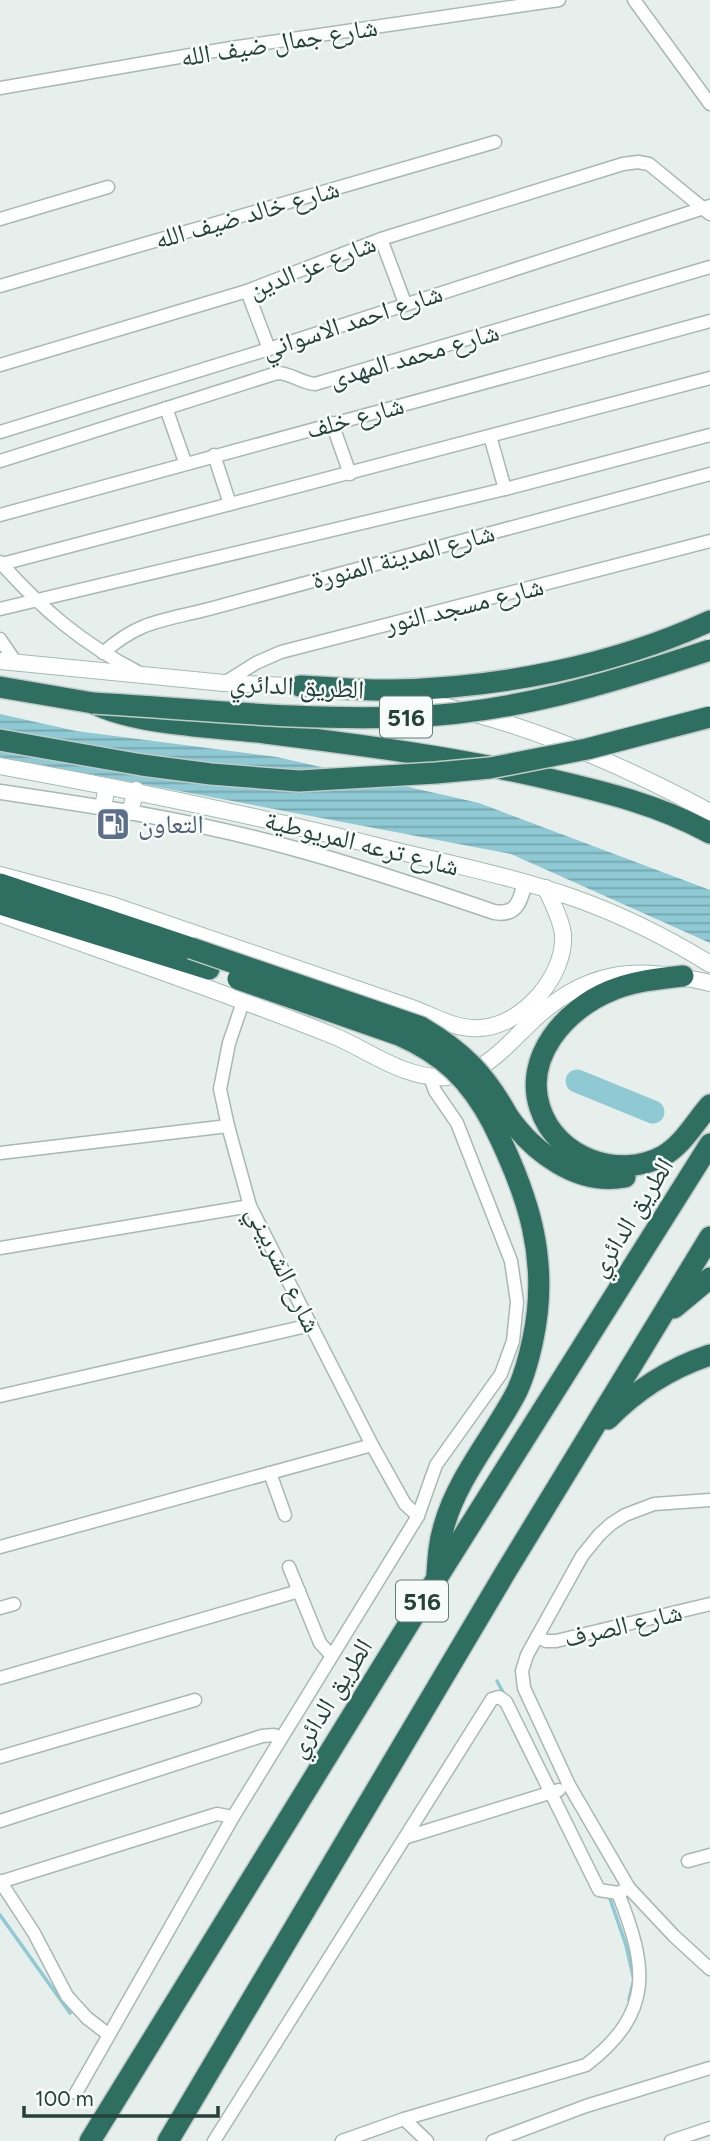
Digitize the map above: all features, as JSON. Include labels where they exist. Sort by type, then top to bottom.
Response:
[{"type":"highway","points":[[300,686],[391,690],[455,687],[518,678],[581,665],[642,647],[710,621]]},
{"type":"highway","name":"الطريق الدائري","points":[[0,687],[93,704],[290,715],[383,718],[428,716],[470,712],[554,697],[710,650]]},
{"type":"highway","points":[[93,704],[107,711],[148,719],[391,748],[503,768],[610,793],[671,814],[710,833]]},
{"type":"highway","name":"516","points":[[0,740],[211,774],[299,781],[490,768],[587,749],[710,717]]},
{"type":"highway","points":[[0,884],[421,1027],[442,1039],[471,1063],[494,1091],[500,1120],[534,1232],[539,1276],[536,1323],[526,1368],[516,1393],[451,1506],[439,1546],[437,1578]]},
{"type":"highway","points":[[0,904],[209,969],[420,1045],[456,1070],[478,1098],[534,1148],[554,1161],[594,1177],[628,1177],[646,1169],[680,1142],[710,1105]]},
{"type":"highway","points":[[663,1155],[629,1167],[615,1167],[578,1153],[560,1139],[545,1120],[537,1095],[537,1082],[547,1044],[564,1022],[581,1007],[611,990],[634,983],[682,976]]},
{"type":"highway","name":"الطريق الدائري","points":[[90,2141],[437,1578],[710,1144]]},
{"type":"highway","name":"516","points":[[168,2141],[505,1573],[710,1237]]},
{"type":"highway","points":[[659,1321],[710,1278]]},
{"type":"highway","points":[[584,1443],[631,1398],[652,1382],[689,1362],[710,1355]]},
{"type":"main road","points":[[0,662],[224,683],[300,686],[420,702],[491,719],[608,763],[710,812]]},
{"type":"main road","name":"شارع ترعه المريوطية","points":[[0,766],[136,790],[325,833],[546,888],[628,919],[710,964]]},
{"type":"main road","points":[[103,807],[107,786]]},
{"type":"main road","points":[[130,812],[136,790]]},
{"type":"main road","points":[[0,875],[112,905],[455,1025],[480,1028],[504,1022],[525,1008],[548,985],[559,965],[563,943],[561,923],[546,888]]},
{"type":"main road","points":[[0,914],[334,1036],[406,1070],[430,1077],[463,1074],[484,1066],[537,1016],[589,982],[632,972],[682,976],[710,983]]},
{"type":"main road","points":[[430,1077],[443,1071],[453,1060],[458,1046],[455,1025]]},
{"type":"street","name":"شارع جمال ضيف الله","points":[[0,88],[231,48],[559,0]]},
{"type":"street","points":[[635,0],[710,104]]},
{"type":"street","name":"شارع خالد ضيف الله","points":[[0,286],[495,142]]},
{"type":"street","name":"شارع عز الدين","points":[[0,365],[247,291],[381,239],[624,164],[649,163],[708,210]]},
{"type":"street","points":[[0,219],[108,187]]},
{"type":"street","name":"شارع احمد الاسواني","points":[[0,432],[708,210]]},
{"type":"street","points":[[381,239],[405,303]]},
{"type":"street","name":"شارع محمد المهدى","points":[[0,461],[277,373],[288,373],[306,383],[327,381],[710,267]]},
{"type":"street","points":[[247,291],[269,349]]},
{"type":"street","name":"شارع خلف","points":[[0,515],[710,321]]},
{"type":"street","points":[[140,674],[68,629],[35,601],[1,563],[710,378]]},
{"type":"street","points":[[166,408],[185,463]]},
{"type":"street","points":[[332,423],[350,474]]},
{"type":"street","points":[[0,609],[505,489],[710,435]]},
{"type":"street","points":[[490,436],[505,489]]},
{"type":"street","points":[[214,455],[230,504]]},
{"type":"street","name":"شارع المدينة المنورة","points":[[103,653],[126,634],[155,621],[209,609],[710,474]]},
{"type":"street","name":"شارع مسجد النور","points":[[224,683],[256,663],[281,652],[710,541]]},
{"type":"street","points":[[0,639],[17,664]]},
{"type":"street","points":[[0,792],[130,812],[279,845],[502,914],[516,909],[525,883]]},
{"type":"street","name":"شارع الشربيني","points":[[243,1002],[223,1067],[220,1089],[250,1206],[372,1445],[405,1504],[418,1516]]},
{"type":"street","points":[[76,2092],[233,1817],[418,1516],[436,1465],[501,1374],[513,1341],[517,1302],[511,1261],[457,1123],[435,1091],[430,1077]]},
{"type":"street","points":[[0,1153],[228,1126]]},
{"type":"street","points":[[0,1248],[250,1206]]},
{"type":"street","points":[[0,1396],[311,1325]]},
{"type":"street","points":[[0,1547],[372,1445]]},
{"type":"street","points":[[270,1473],[285,1515]]},
{"type":"street","points":[[342,2141],[404,2119],[586,2065],[607,2049],[624,2029],[635,2005],[640,1979],[639,1952],[623,1890],[569,1785],[524,1688],[524,1663],[582,1556],[598,1535],[625,1515],[654,1504],[710,1500]]},
{"type":"street","points":[[289,1567],[321,1646],[331,1655]]},
{"type":"street","points":[[0,1678],[299,1591]]},
{"type":"street","points":[[0,1608],[13,1604]]},
{"type":"street","name":"شارع الصرف","points":[[537,1637],[556,1641],[710,1604]]},
{"type":"street","points":[[215,2141],[490,1702],[496,1698],[502,1698],[506,1702],[599,1890],[623,1890],[710,1969]]},
{"type":"street","points":[[0,1757],[195,1700]]},
{"type":"street","points":[[0,1821],[262,1736],[274,1735],[281,1738]]},
{"type":"street","points":[[407,1837],[552,1793],[569,1785]]},
{"type":"street","points":[[109,2035],[87,2018],[67,1996],[34,1933],[0,1882],[217,1814],[233,1817]]},
{"type":"street","points":[[688,1861],[710,1856]]},
{"type":"street","points":[[493,2141],[586,2106],[710,2068]]},
{"type":"street","points":[[404,2119],[427,2141]]},
{"type":"street","points":[[671,2141],[710,2128]]},
{"type":"water","points":[[0,714],[76,731],[277,757],[479,803],[710,890],[710,943],[511,854],[0,757]]},
{"type":"waterway","points":[[577,1081],[653,1112]]},
{"type":"waterway","points":[[497,1681],[504,1694]]},
{"type":"waterway","points":[[609,1896],[626,1945],[633,1976]]},
{"type":"waterway","points":[[0,1915],[70,2013]]},
{"type":"waterway","points":[[629,2000],[633,1983]]},
{"type":"place","name":"التعاون","points":[[113,824]]}]
